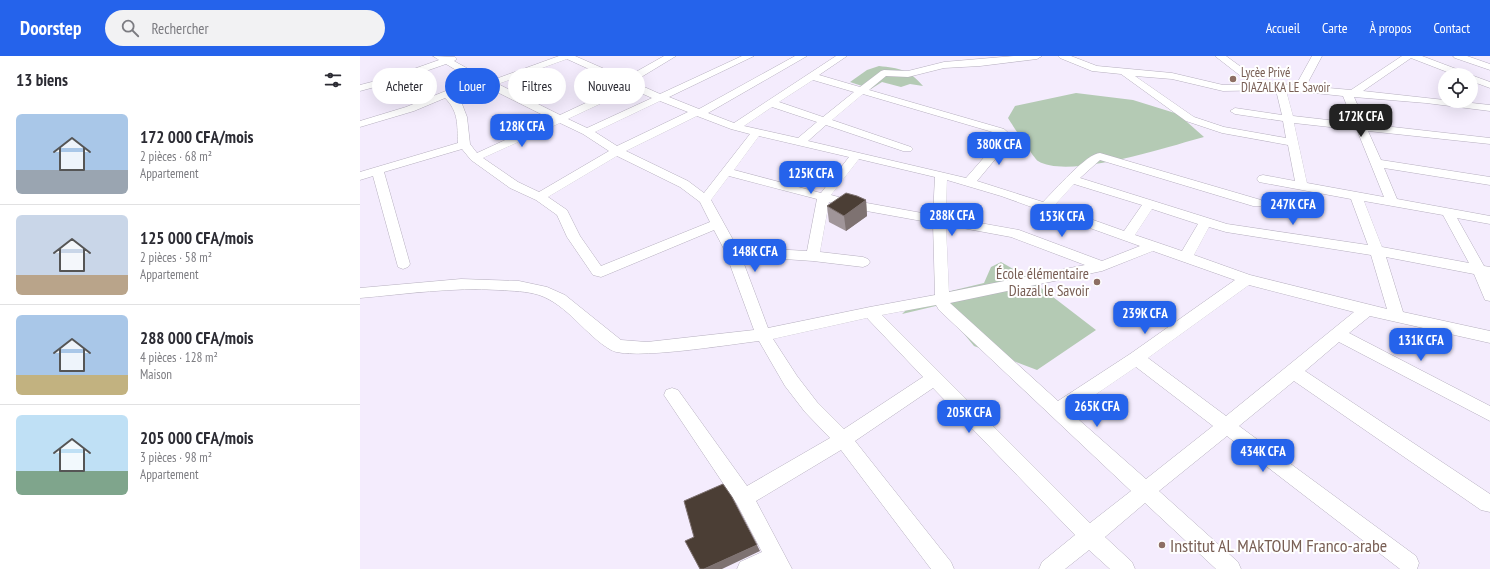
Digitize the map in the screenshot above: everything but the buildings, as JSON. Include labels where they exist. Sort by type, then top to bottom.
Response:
[{"type":"street","points":[[438,56],[461,68]]},
{"type":"street","points":[[360,88],[394,79],[461,56]]},
{"type":"street","points":[[500,78],[567,56],[594,68]]},
{"type":"street","points":[[645,73],[671,56]]},
{"type":"street","points":[[587,132],[749,56]]},
{"type":"street","points":[[540,197],[617,151],[698,113],[802,56]]},
{"type":"street","points":[[735,127],[842,56]]},
{"type":"street","points":[[801,141],[884,73],[908,74],[944,65],[1037,56]]},
{"type":"street","points":[[1063,56],[1088,67],[1172,76],[1223,88],[1260,86],[1300,88],[1350,92],[1490,108]]},
{"type":"street","points":[[1220,56],[1260,86]]},
{"type":"street","points":[[1300,88],[1317,56]]},
{"type":"street","points":[[1350,92],[1408,56]]},
{"type":"street","points":[[1414,56],[1446,68]]},
{"type":"street","points":[[1458,56],[1490,67]]},
{"type":"street","points":[[1124,72],[1190,118],[1222,130],[1292,142]]},
{"type":"street","points":[[1478,76],[1490,72]]},
{"type":"street","points":[[811,76],[1004,134],[1007,137],[1006,139],[969,183]]},
{"type":"street","points":[[1478,80],[1490,85]]},
{"type":"street","points":[[1280,87],[1302,186]]},
{"type":"street","points":[[500,89],[587,132],[617,151],[684,184],[705,200],[732,251],[763,335],[791,381],[811,407],[843,439],[944,569]]},
{"type":"street","points":[[645,91],[698,113],[756,133],[801,141],[969,183],[1248,279],[1367,310],[1490,337]]},
{"type":"street","points":[[1350,92],[1361,126],[1392,202]]},
{"type":"street","points":[[360,124],[445,95]]},
{"type":"street","points":[[771,103],[907,149]]},
{"type":"street","points":[[457,104],[461,113],[464,146],[475,158],[514,185],[540,197],[562,213],[574,237],[595,270],[601,272],[718,224]]},
{"type":"street","points":[[475,158],[588,104]]},
{"type":"street","points":[[1235,111],[1288,119],[1490,141]]},
{"type":"street","points":[[705,200],[756,133]]},
{"type":"street","points":[[360,176],[464,146]]},
{"type":"street","points":[[813,256],[823,198],[857,155]]},
{"type":"street","points":[[1045,208],[1072,179],[1097,156],[1104,156],[1257,203]]},
{"type":"street","points":[[1376,163],[1490,181]]},
{"type":"street","points":[[378,171],[403,264]]},
{"type":"street","points":[[727,172],[823,198],[939,221],[1014,233],[1102,266]]},
{"type":"street","points":[[941,175],[939,221],[942,299],[944,306],[1231,569]]},
{"type":"street","points":[[1263,178],[1490,220]]},
{"type":"street","points":[[1072,179],[1205,223],[1252,233],[1377,251],[1484,271]]},
{"type":"street","points":[[1356,196],[1377,251],[1397,317]]},
{"type":"street","points":[[1127,237],[1149,204]]},
{"type":"street","points":[[1448,213],[1484,271],[1490,296]]},
{"type":"street","points":[[1185,258],[1205,223]]},
{"type":"street","points":[[360,293],[461,284],[519,286],[542,291],[560,299],[592,327],[617,346],[647,348],[763,335],[870,312],[942,299],[1102,266],[1152,246]]},
{"type":"street","points":[[732,251],[813,256],[863,262]]},
{"type":"street","points":[[1057,411],[1136,358],[1248,279]]},
{"type":"street","points":[[1049,569],[1340,334],[1367,310]]},
{"type":"street","points":[[870,312],[1089,536],[1125,569]]},
{"type":"street","points":[[1340,334],[1490,414]]},
{"type":"street","points":[[1136,358],[1409,563]]},
{"type":"street","points":[[1293,372],[1488,504]]},
{"type":"street","points":[[744,498],[843,439],[935,378]]},
{"type":"street","points":[[672,395],[744,498],[779,563],[747,569]]},
{"type":"green space","points":[[879,66],[909,73],[923,86],[910,84],[901,87],[882,82],[871,89],[850,82],[867,70]]},
{"type":"green space","points":[[1076,93],[1133,100],[1178,114],[1204,137],[1120,160],[1095,164],[1072,167],[1052,166],[1038,161],[1008,118],[1015,106]]},
{"type":"green space","points":[[1001,262],[1027,277],[1096,330],[1037,370],[974,346],[940,305],[902,314],[917,299],[984,283],[991,267]]},
{"type":"place","name":"Lycèe Privé DIAZALKA LE Savoir","points":[[1233,79]]},
{"type":"place","name":"École élémentaire Diazal le Savoir","points":[[1097,282]]},
{"type":"place","name":"Institut AL MAkTOUM Franco-arabe","points":[[1162,545]]}]
